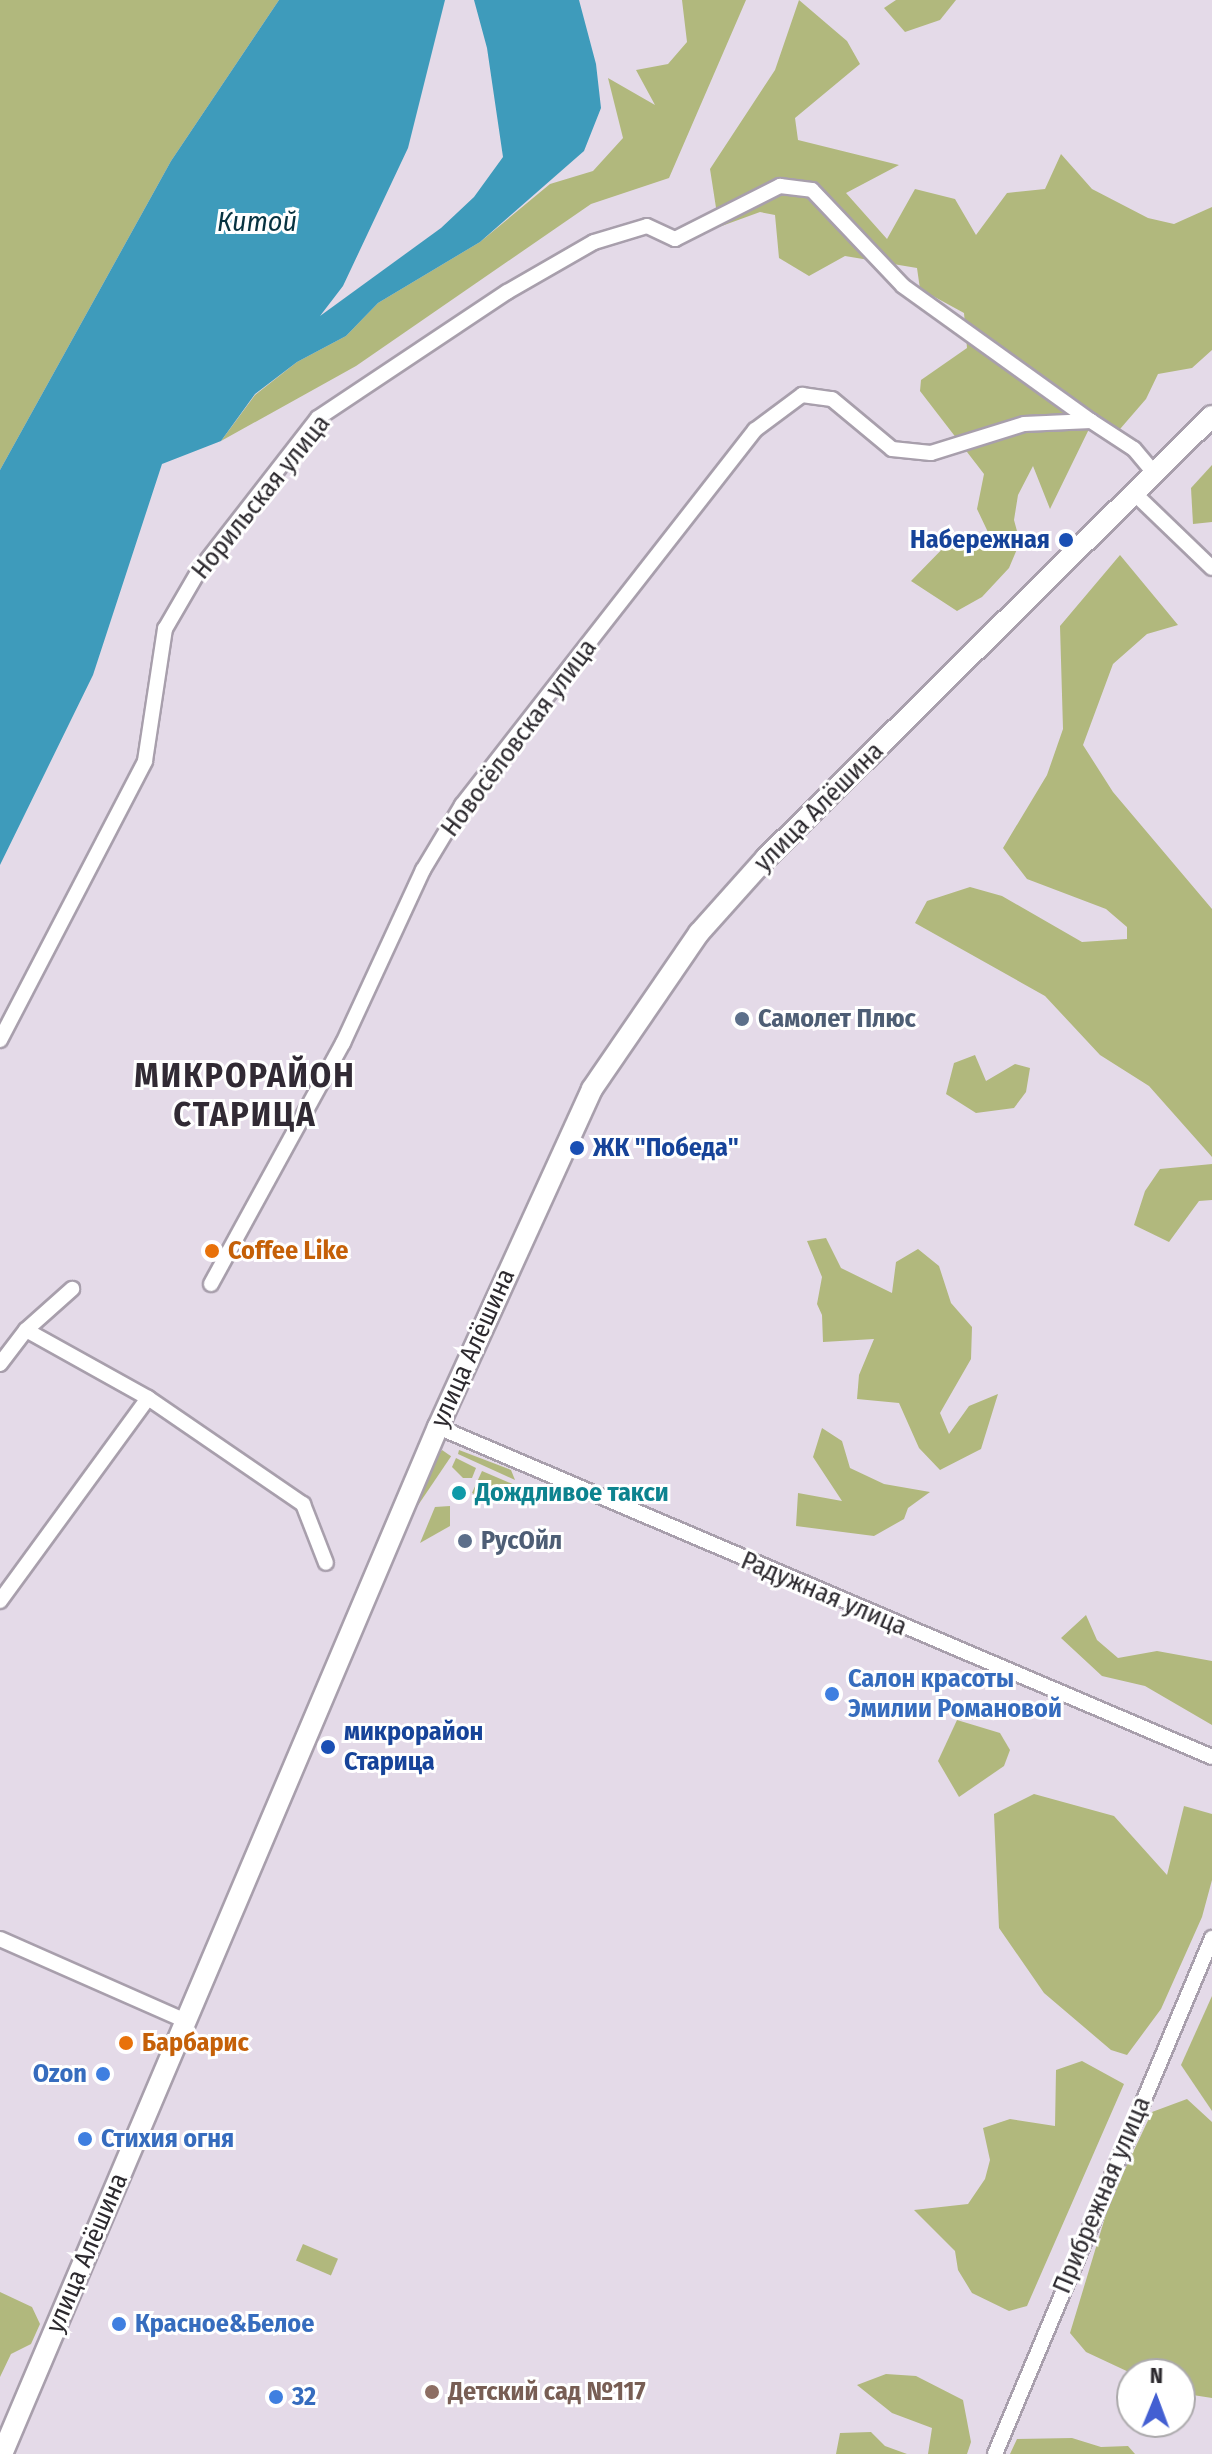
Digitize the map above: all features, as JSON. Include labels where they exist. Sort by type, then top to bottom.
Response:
[{"type":"street","name":"Норильская улица","points":[[0,1040],[145,761],[165,629],[198,572],[318,418],[507,292],[594,242],[647,226],[675,239],[780,186],[812,190],[903,286],[1091,421]]},
{"type":"street","name":"Новосёловская улица","points":[[211,1284],[343,1043],[423,870],[462,805],[755,430],[802,395],[832,399],[892,449],[931,453],[1024,424],[1091,421]]},
{"type":"street","name":"улица Алёшина","points":[[2,2454],[438,1427],[592,1089],[699,933],[766,858],[1212,416]]},
{"type":"street","points":[[1091,421],[1134,449],[1154,473]]},
{"type":"street","points":[[1134,493],[1212,568]]},
{"type":"street","points":[[0,1364],[26,1330],[72,1289]]},
{"type":"street","points":[[26,1330],[148,1398],[303,1504],[326,1563]]},
{"type":"street","points":[[0,1601],[148,1398]]},
{"type":"street","name":"Радужная улица","points":[[438,1427],[1212,1757]]},
{"type":"street","name":"Прибрежная улица","points":[[995,2454],[1212,1938]]},
{"type":"street","points":[[0,1939],[184,2020]]},
{"type":"green space","points":[[0,0],[279,0],[171,161],[0,470]]},
{"type":"green space","points":[[682,0],[746,0],[669,178],[591,204],[356,366],[221,441],[255,395],[297,362],[346,336],[378,303],[480,242],[550,184],[593,171],[623,138],[608,78],[655,105],[636,70],[668,64],[687,42]]},
{"type":"green space","points":[[799,0],[847,41],[860,64],[795,118],[798,140],[899,165],[846,193],[887,239],[915,189],[955,199],[976,235],[1007,193],[1045,189],[1061,154],[1092,189],[1148,218],[1174,224],[1212,207],[1212,350],[1192,368],[1158,374],[1146,399],[1114,436],[1089,429],[1050,509],[1033,466],[1018,495],[1014,520],[1020,542],[1009,568],[982,597],[957,611],[911,581],[951,540],[996,549],[977,509],[984,474],[920,391],[921,380],[967,348],[964,313],[920,289],[917,268],[845,256],[809,276],[779,258],[775,215],[760,212],[719,227],[710,169],[775,70]]},
{"type":"green space","points":[[896,0],[956,0],[940,20],[905,32],[884,8]]},
{"type":"green space","points":[[1212,465],[1212,522],[1193,524],[1191,488]]},
{"type":"green space","points":[[1120,555],[1178,625],[1147,634],[1113,664],[1083,745],[1113,792],[1212,909],[1212,1157],[1149,1086],[1100,1055],[1045,996],[915,923],[927,901],[970,887],[1002,896],[1082,942],[1127,939],[1127,927],[1106,909],[1027,879],[1003,848],[1047,775],[1063,729],[1060,626]]},
{"type":"green space","points":[[975,1055],[986,1081],[1015,1064],[1030,1068],[1026,1092],[1014,1108],[976,1113],[946,1094],[954,1063]]},
{"type":"green space","points":[[1212,1164],[1212,1200],[1199,1201],[1169,1242],[1134,1225],[1145,1191],[1160,1169]]},
{"type":"green space","points":[[826,1238],[841,1268],[892,1293],[896,1262],[918,1249],[939,1266],[951,1303],[972,1327],[971,1359],[940,1413],[949,1434],[969,1406],[998,1394],[981,1449],[940,1470],[919,1448],[899,1403],[857,1399],[859,1375],[874,1339],[823,1342],[822,1315],[817,1304],[822,1277],[807,1241]]},
{"type":"green space","points":[[822,1428],[842,1441],[850,1468],[884,1484],[930,1492],[908,1508],[904,1519],[874,1536],[796,1526],[798,1493],[842,1501],[813,1457]]},
{"type":"green space","points":[[442,1450],[451,1456],[397,1536],[388,1530]]},
{"type":"green space","points":[[459,1450],[511,1470],[515,1480],[458,1454]]},
{"type":"green space","points":[[456,1458],[476,1468],[472,1478],[463,1478],[452,1467]]},
{"type":"green space","points":[[482,1471],[515,1485],[492,1503],[472,1493]]},
{"type":"green space","points":[[450,1506],[450,1526],[420,1543],[435,1507]]},
{"type":"green space","points":[[1086,1615],[1097,1640],[1118,1658],[1157,1651],[1212,1661],[1212,1725],[1145,1686],[1102,1676],[1061,1638]]},
{"type":"green space","points":[[957,1720],[1000,1733],[1010,1750],[1004,1766],[959,1797],[938,1761]]},
{"type":"green space","points":[[1034,1794],[1114,1816],[1167,1875],[1184,1806],[1212,1814],[1212,1880],[1202,1917],[1161,2009],[1127,2055],[1111,2050],[1044,1993],[999,1928],[994,1814]]},
{"type":"green space","points":[[1212,1996],[1212,2111],[1181,2065]]},
{"type":"green space","points":[[1082,2061],[1124,2084],[1027,2306],[1009,2311],[972,2293],[958,2270],[955,2251],[914,2210],[968,2204],[985,2179],[990,2160],[983,2128],[1010,2119],[1055,2126],[1056,2070]]},
{"type":"green space","points":[[1187,2099],[1212,2122],[1212,2398],[1196,2396],[1196,2358],[1116,2358],[1116,2366],[1086,2352],[1070,2333],[1110,2201],[1152,2112]]},
{"type":"green space","points":[[303,2244],[338,2259],[331,2275],[296,2261]]},
{"type":"green space","points":[[0,2292],[32,2307],[40,2324],[31,2344],[11,2354],[0,2377]]},
{"type":"green space","points":[[886,2374],[916,2376],[963,2400],[971,2442],[967,2454],[928,2454],[932,2428],[892,2413],[857,2385]]},
{"type":"green space","points":[[871,2432],[885,2446],[907,2454],[836,2454],[840,2433]]},
{"type":"green space","points":[[1072,2438],[1101,2447],[1128,2446],[1135,2454],[1010,2454],[1017,2439]]},
{"type":"water","name":"Китой","points":[[279,0],[445,0],[408,148],[343,286],[320,316],[441,228],[474,197],[503,157],[487,48],[474,0],[579,0],[596,64],[601,108],[584,151],[480,242],[378,303],[346,336],[297,362],[255,394],[221,441],[162,464],[93,675],[0,865],[0,470],[171,161]]},
{"type":"place","name":"Набережная","points":[[1066,540]]},
{"type":"place","name":"Самолет Плюс","points":[[742,1019]]},
{"type":"place","name":"ЖК \"Победа\"","points":[[577,1148]]},
{"type":"place","name":"Coffee Like","points":[[212,1251]]},
{"type":"place","name":"Дождливое такси","points":[[459,1493]]},
{"type":"place","name":"РусОйл","points":[[465,1541]]},
{"type":"place","name":"Салон красоты Эмилии Романовой","points":[[832,1694]]},
{"type":"place","name":"микрорайон Старица","points":[[328,1747]]},
{"type":"place","name":"Барбарис","points":[[126,2043]]},
{"type":"place","name":"Ozon","points":[[103,2074]]},
{"type":"place","name":"Стихия огня","points":[[85,2139]]},
{"type":"place","name":"Красное&Белое","points":[[119,2324]]},
{"type":"place","name":"Детский сад №117","points":[[432,2392]]},
{"type":"place","name":"32","points":[[276,2397]]},
{"type":"district","name":"МИКРОРАЙОН СТАРИЦА","points":[[245,1094]]}]
